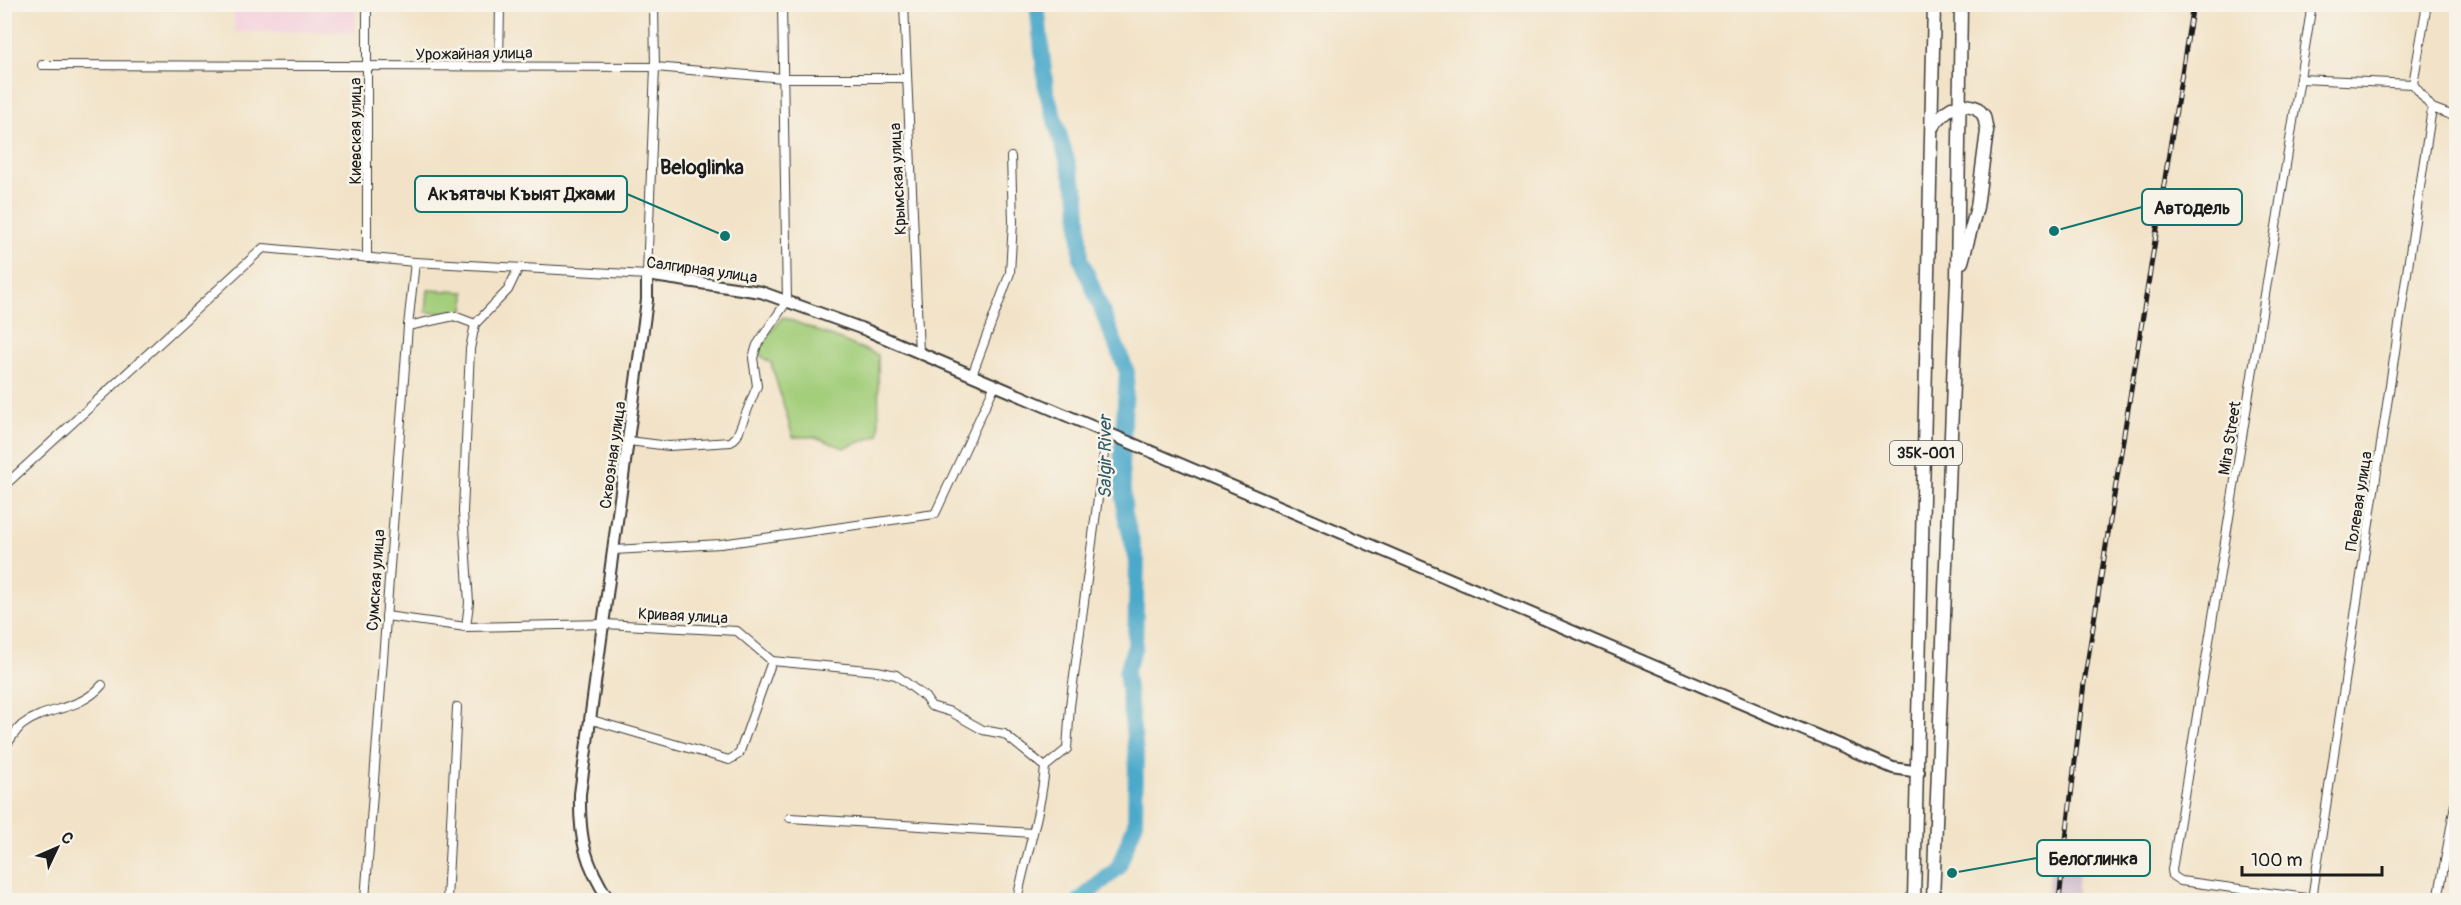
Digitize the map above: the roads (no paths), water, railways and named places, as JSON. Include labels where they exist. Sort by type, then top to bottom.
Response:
[{"type":"main road","name":"35К-001","points":[[1914,900],[1934,4]]},
{"type":"main road","points":[[1961,4],[1960,77],[1965,105]]},
{"type":"main road","name":"35К-001","points":[[1933,900],[1965,105]]},
{"type":"main road","points":[[1933,126],[1943,112],[1965,105],[1984,116],[1987,131],[1977,207],[1957,280]]},
{"type":"main road","name":"Салгирная улица","points":[[647,275],[761,292],[787,301],[1108,432],[1893,768],[1918,772]]},
{"type":"main road","name":"Сквозная улица","points":[[609,900],[586,861],[581,838],[580,794],[592,720],[647,300],[647,275]]},
{"type":"street","name":"Киевская улица","points":[[367,4],[369,68],[367,258]]},
{"type":"street","points":[[499,65],[500,4]]},
{"type":"street","name":"Сквозная улица","points":[[647,275],[655,67],[654,4]]},
{"type":"street","points":[[628,441],[669,446],[731,442],[737,436],[757,386],[753,358],[757,345],[787,301],[782,4]]},
{"type":"street","name":"Крымская улица","points":[[903,4],[918,353]]},
{"type":"street","name":"Mira Street","points":[[2312,4],[2172,870],[2173,876],[2181,881],[2316,900]]},
{"type":"street","points":[[2427,4],[2413,84],[2432,108],[2457,117]]},
{"type":"street","name":"Урожайная улица","points":[[42,65],[369,68],[499,65],[655,67],[783,78],[906,78]]},
{"type":"street","points":[[2300,79],[2413,84]]},
{"type":"street","name":"Полевая улица","points":[[2316,900],[2432,108]]},
{"type":"street","points":[[972,375],[1010,273],[1013,222],[1011,157]]},
{"type":"street","name":"Салгирная улица","points":[[4,486],[263,248],[415,262],[647,275]]},
{"type":"street","name":"Сумская улица","points":[[364,900],[408,326],[415,262]]},
{"type":"street","points":[[466,627],[470,603],[463,512],[470,349],[475,324],[508,290],[518,268]]},
{"type":"street","points":[[408,326],[454,316],[475,324]]},
{"type":"street","points":[[614,550],[721,544],[935,514],[996,385]]},
{"type":"street","points":[[1017,900],[1032,833],[1042,801],[1045,766],[1067,749],[1070,706],[1108,432]]},
{"type":"street","name":"Кривая улица","points":[[386,616],[466,627],[604,624],[737,631],[772,661]]},
{"type":"street","points":[[592,720],[729,760],[739,754],[772,661],[877,671],[896,675],[925,697],[932,706],[951,711],[983,730],[1004,734],[1045,766]]},
{"type":"street","points":[[4,748],[20,726],[94,696],[102,685]]},
{"type":"street","points":[[447,900],[457,707]]},
{"type":"street","points":[[2438,900],[2457,799]]},
{"type":"street","points":[[790,818],[1032,833]]},
{"type":"waterway","name":"Salgir River","points":[[1037,4],[1046,90],[1078,197],[1081,259],[1127,372],[1121,466],[1125,515],[1137,561],[1135,646],[1126,672],[1136,753],[1135,824],[1118,868],[1080,900]]},
{"type":"railway","points":[[2059,900],[2084,683],[2193,4]]},
{"type":"place","name":"Автодель","points":[[2054,231]]},
{"type":"place","name":"Акъятачы Къыят Джами","points":[[725,236]]},
{"type":"place","name":"Белоглинка","points":[[1952,873]]},
{"type":"district","name":"Beloglinka","points":[[702,167]]}]
